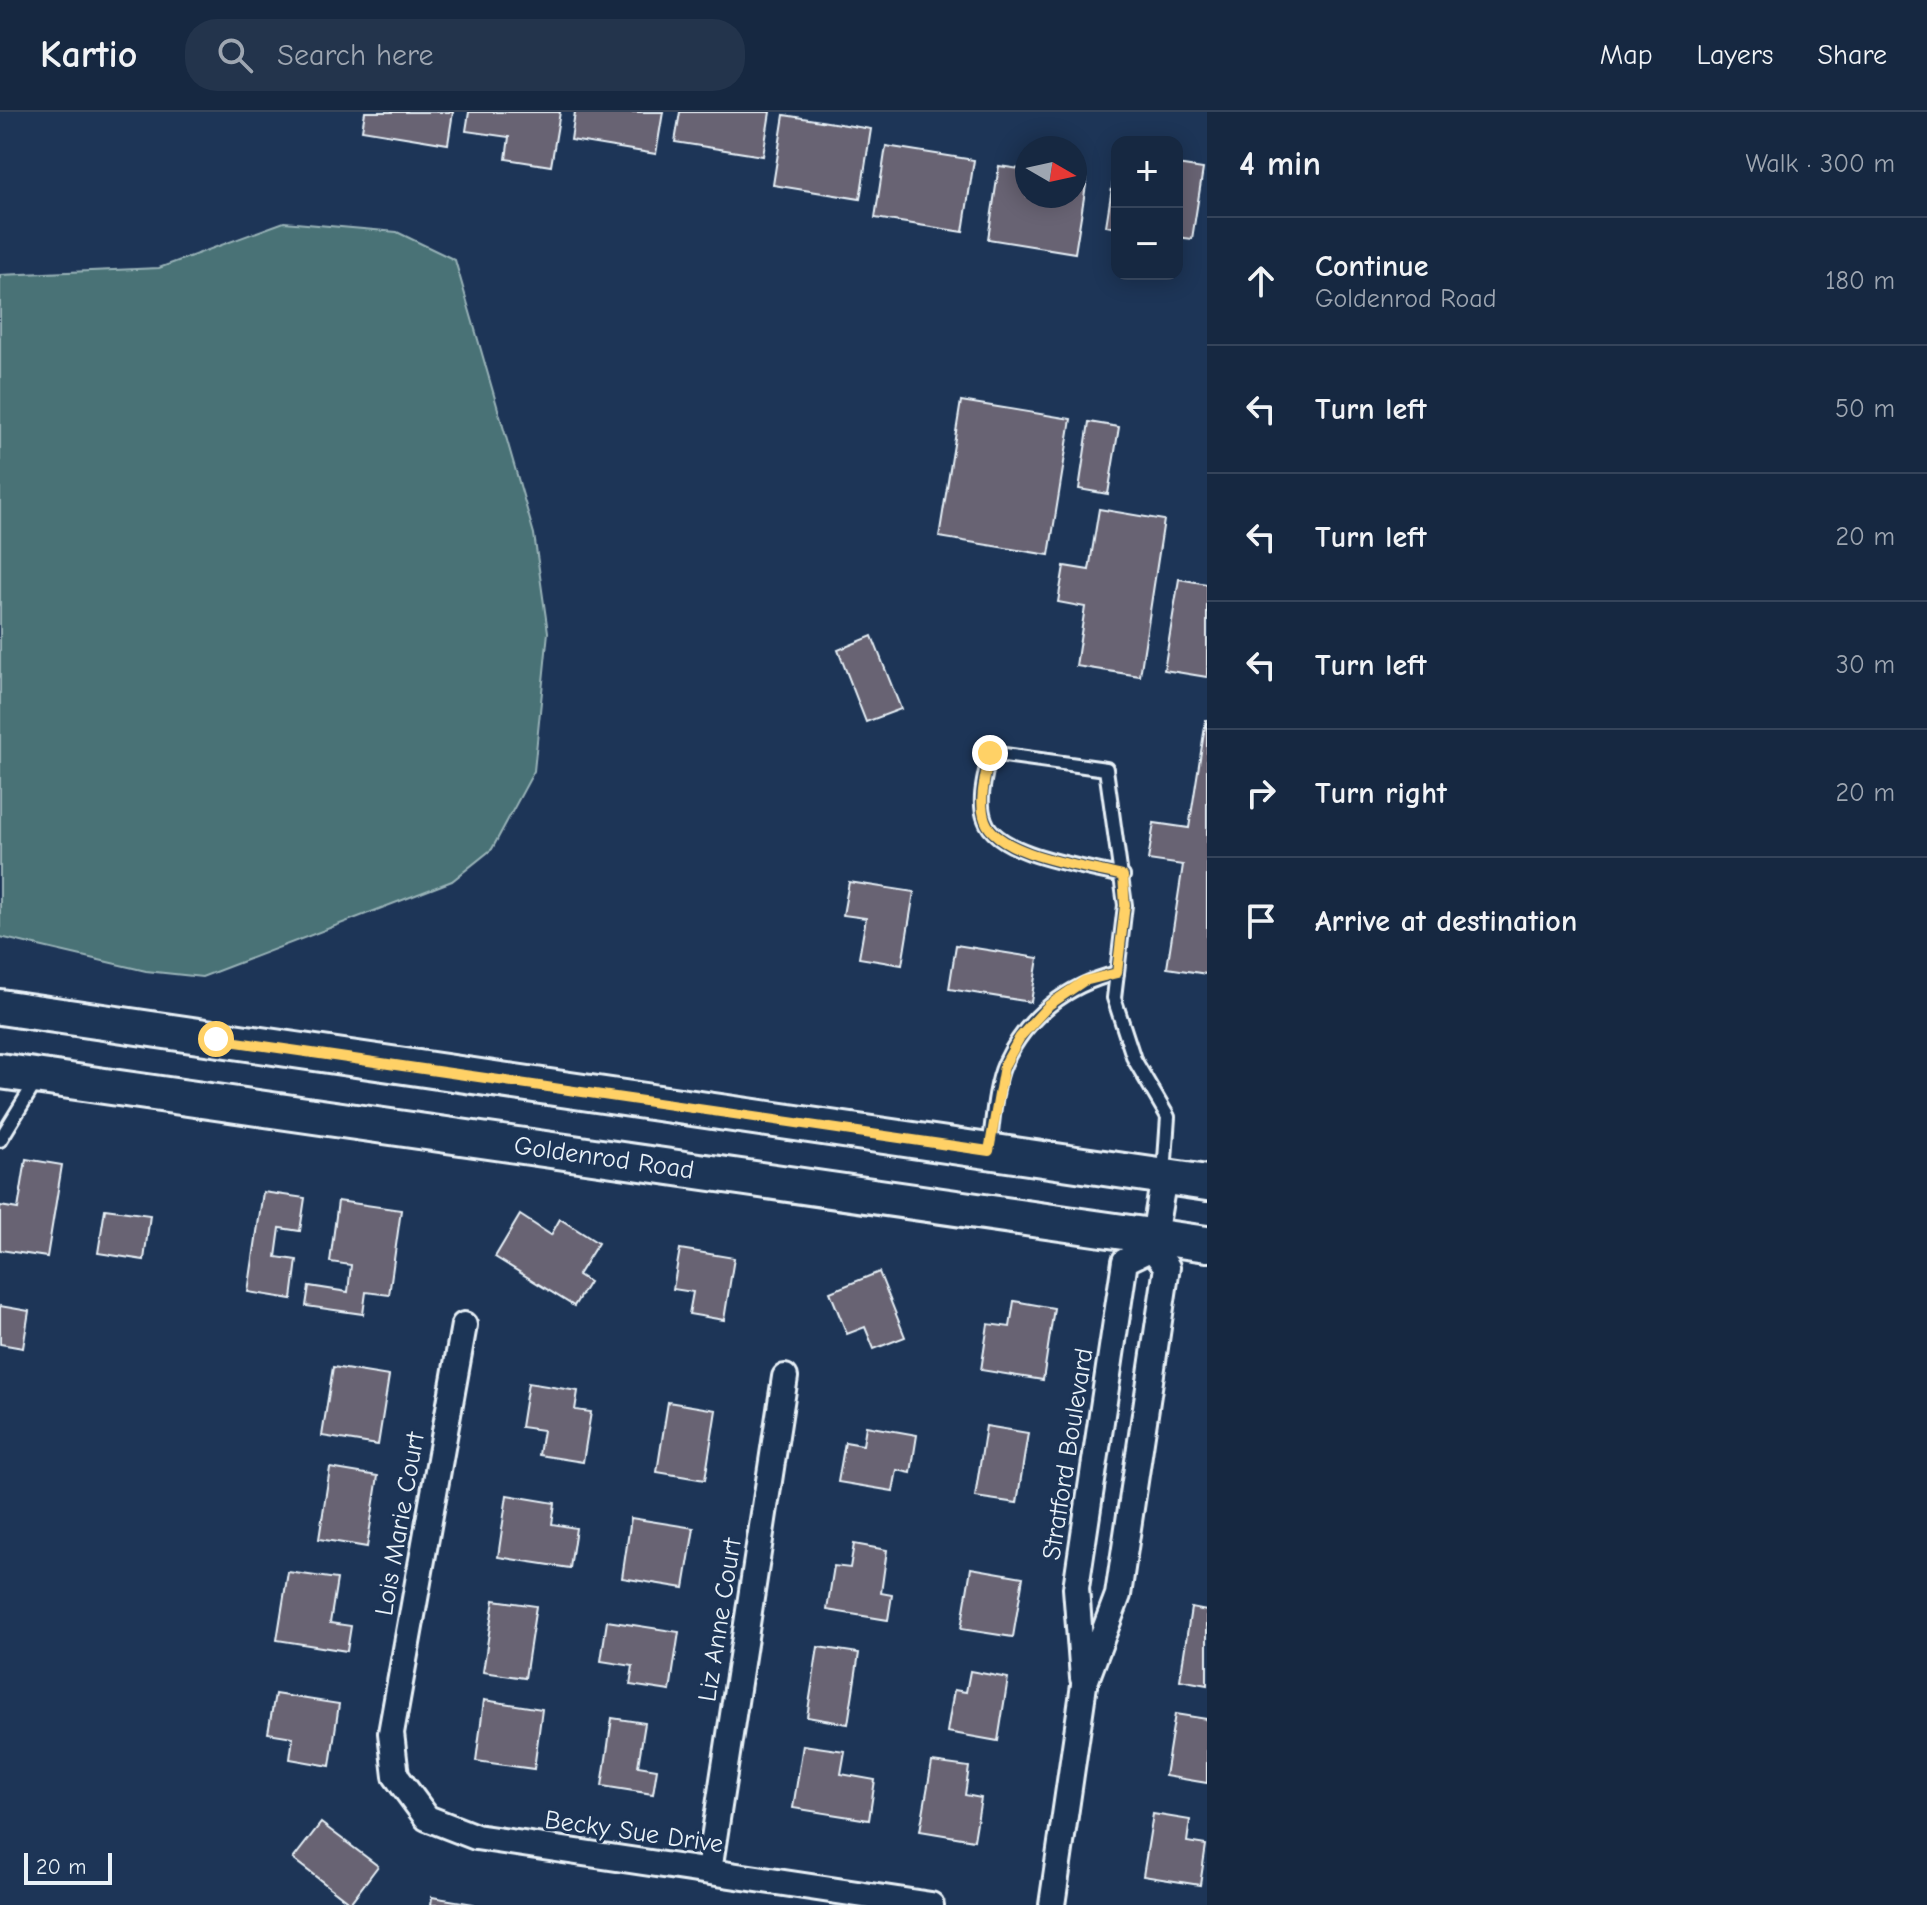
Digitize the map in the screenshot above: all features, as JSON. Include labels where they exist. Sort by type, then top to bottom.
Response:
[{"type":"main road","points":[[0,1007],[1207,1183]]},
{"type":"main road","name":"Goldenrod Road","points":[[0,1071],[1153,1242],[1207,1244]]},
{"type":"street","name":"Stratford Boulevard","points":[[1052,1905],[1084,1685],[1118,1595],[1167,1267],[1153,1242],[1164,1177]]},
{"type":"street","name":"Stratford Boulevard","points":[[1084,1685],[1076,1588],[1125,1261],[1153,1242]]},
{"type":"street","name":"Lois Marie Court","points":[[391,1733],[464,1325]]},
{"type":"street","name":"Liz Anne Court","points":[[709,1871],[785,1377]]},
{"type":"street","name":"Becky Sue Drive","points":[[391,1733],[396,1776],[427,1818],[476,1837],[931,1905]]},
{"type":"lane","points":[[1123,876],[1012,848],[991,834],[983,817],[983,787],[990,753],[1106,769],[1123,876],[1125,905],[1114,998],[1134,1059],[1158,1094],[1168,1117],[1164,1177]]},
{"type":"lane","points":[[989,1151],[1004,1066],[1020,1037],[1049,1005],[1084,981],[1117,973]]},
{"type":"lane","points":[[0,1140],[39,1077]]},
{"type":"green space","points":[[284,222],[397,232],[455,260],[534,534],[548,632],[534,771],[492,849],[452,881],[202,977],[146,971],[0,937],[0,275],[159,268]]},
{"type":"building","points":[[365,112],[453,112],[448,144],[362,130]]},
{"type":"building","points":[[469,112],[560,112],[551,166],[506,159],[509,137],[466,131]]},
{"type":"building","points":[[575,112],[663,112],[656,154],[571,140]]},
{"type":"building","points":[[680,112],[770,112],[763,156],[675,142]]},
{"type":"building","points":[[784,115],[871,129],[860,199],[773,185]]},
{"type":"building","points":[[886,146],[974,160],[963,232],[875,218]]},
{"type":"building","points":[[999,166],[1015,168],[1015,208],[1082,208],[1075,253],[988,239]]},
{"type":"building","points":[[1183,166],[1203,169],[1192,239],[1183,238]]},
{"type":"building","points":[[1111,194],[1111,227],[1106,226]]},
{"type":"building","points":[[961,401],[1071,419],[1049,555],[939,537]]},
{"type":"building","points":[[1089,422],[1119,427],[1108,494],[1079,489]]},
{"type":"building","points":[[1099,509],[1164,520],[1140,676],[1076,666],[1085,607],[1058,602],[1064,566],[1089,570]]},
{"type":"building","points":[[1179,579],[1207,584],[1207,677],[1164,670]]},
{"type":"building","points":[[872,636],[901,709],[866,722],[838,650]]},
{"type":"building","points":[[1206,720],[1207,974],[1167,968],[1183,865],[1148,860],[1154,823],[1189,828]]},
{"type":"building","points":[[849,882],[914,892],[902,965],[859,958],[866,918],[843,915]]},
{"type":"building","points":[[956,945],[1038,958],[1031,1002],[949,989]]},
{"type":"building","points":[[26,1159],[62,1165],[47,1257],[0,1250],[0,1206],[18,1209]]},
{"type":"building","points":[[263,1192],[305,1198],[300,1231],[280,1228],[276,1257],[297,1260],[292,1299],[248,1292]]},
{"type":"building","points":[[338,1201],[401,1210],[389,1295],[366,1292],[363,1314],[306,1306],[309,1286],[348,1292],[351,1265],[330,1262]]},
{"type":"building","points":[[105,1209],[150,1215],[144,1260],[98,1253]]},
{"type":"building","points":[[520,1215],[551,1235],[560,1219],[598,1243],[578,1275],[589,1282],[574,1306],[495,1257]]},
{"type":"building","points":[[680,1249],[734,1258],[724,1320],[689,1314],[693,1292],[673,1289]]},
{"type":"building","points":[[879,1272],[905,1337],[874,1349],[865,1327],[847,1334],[830,1292]]},
{"type":"building","points":[[1014,1301],[1054,1308],[1043,1380],[981,1370],[988,1324],[1010,1327]]},
{"type":"building","points":[[0,1306],[29,1311],[23,1348],[0,1344]]},
{"type":"building","points":[[333,1367],[389,1376],[378,1445],[322,1436]]},
{"type":"building","points":[[528,1383],[578,1391],[575,1410],[591,1412],[583,1462],[539,1455],[543,1430],[521,1427]]},
{"type":"building","points":[[668,1402],[716,1410],[705,1480],[657,1472]]},
{"type":"building","points":[[866,1426],[917,1435],[911,1473],[897,1470],[893,1491],[838,1482],[845,1442],[863,1445]]},
{"type":"building","points":[[986,1426],[1028,1433],[1017,1503],[975,1497]]},
{"type":"building","points":[[330,1468],[378,1476],[367,1547],[319,1539]]},
{"type":"building","points":[[507,1495],[555,1503],[552,1524],[576,1528],[570,1568],[498,1557]]},
{"type":"building","points":[[631,1518],[694,1528],[684,1588],[622,1578]]},
{"type":"building","points":[[854,1544],[887,1550],[881,1593],[892,1595],[888,1620],[827,1610],[834,1566],[850,1568]]},
{"type":"building","points":[[971,1568],[1023,1577],[1013,1637],[961,1629]]},
{"type":"building","points":[[288,1572],[337,1579],[330,1623],[351,1626],[347,1651],[277,1640]]},
{"type":"building","points":[[494,1600],[536,1606],[525,1678],[483,1672]]},
{"type":"building","points":[[1191,1608],[1207,1611],[1207,1685],[1180,1680]]},
{"type":"building","points":[[607,1621],[679,1632],[670,1691],[630,1685],[633,1666],[601,1661]]},
{"type":"building","points":[[818,1647],[859,1653],[848,1724],[807,1717]]},
{"type":"building","points":[[970,1671],[1008,1678],[998,1741],[947,1732],[954,1690],[966,1692]]},
{"type":"building","points":[[275,1694],[339,1704],[330,1766],[290,1759],[293,1737],[268,1733]]},
{"type":"building","points":[[484,1700],[542,1709],[534,1769],[476,1761]]},
{"type":"building","points":[[1175,1714],[1207,1719],[1207,1783],[1165,1776]]},
{"type":"building","points":[[612,1718],[645,1723],[638,1766],[657,1769],[653,1794],[602,1786]]},
{"type":"building","points":[[803,1745],[845,1751],[841,1774],[875,1780],[869,1820],[793,1808]]},
{"type":"building","points":[[932,1762],[969,1767],[965,1795],[981,1798],[974,1840],[920,1831]]},
{"type":"building","points":[[1153,1814],[1190,1820],[1187,1842],[1206,1845],[1200,1885],[1143,1876]]},
{"type":"building","points":[[321,1823],[378,1866],[350,1903],[293,1859]]},
{"type":"building","points":[[432,1897],[474,1904],[474,1905],[431,1905]]},
{"type":"route","points":[[216,1039],[989,1151],[1004,1066],[1020,1037],[1049,1005],[1084,981],[1117,973],[1125,905],[1123,876],[1012,848],[991,834],[983,817],[983,787],[990,753]]}]
